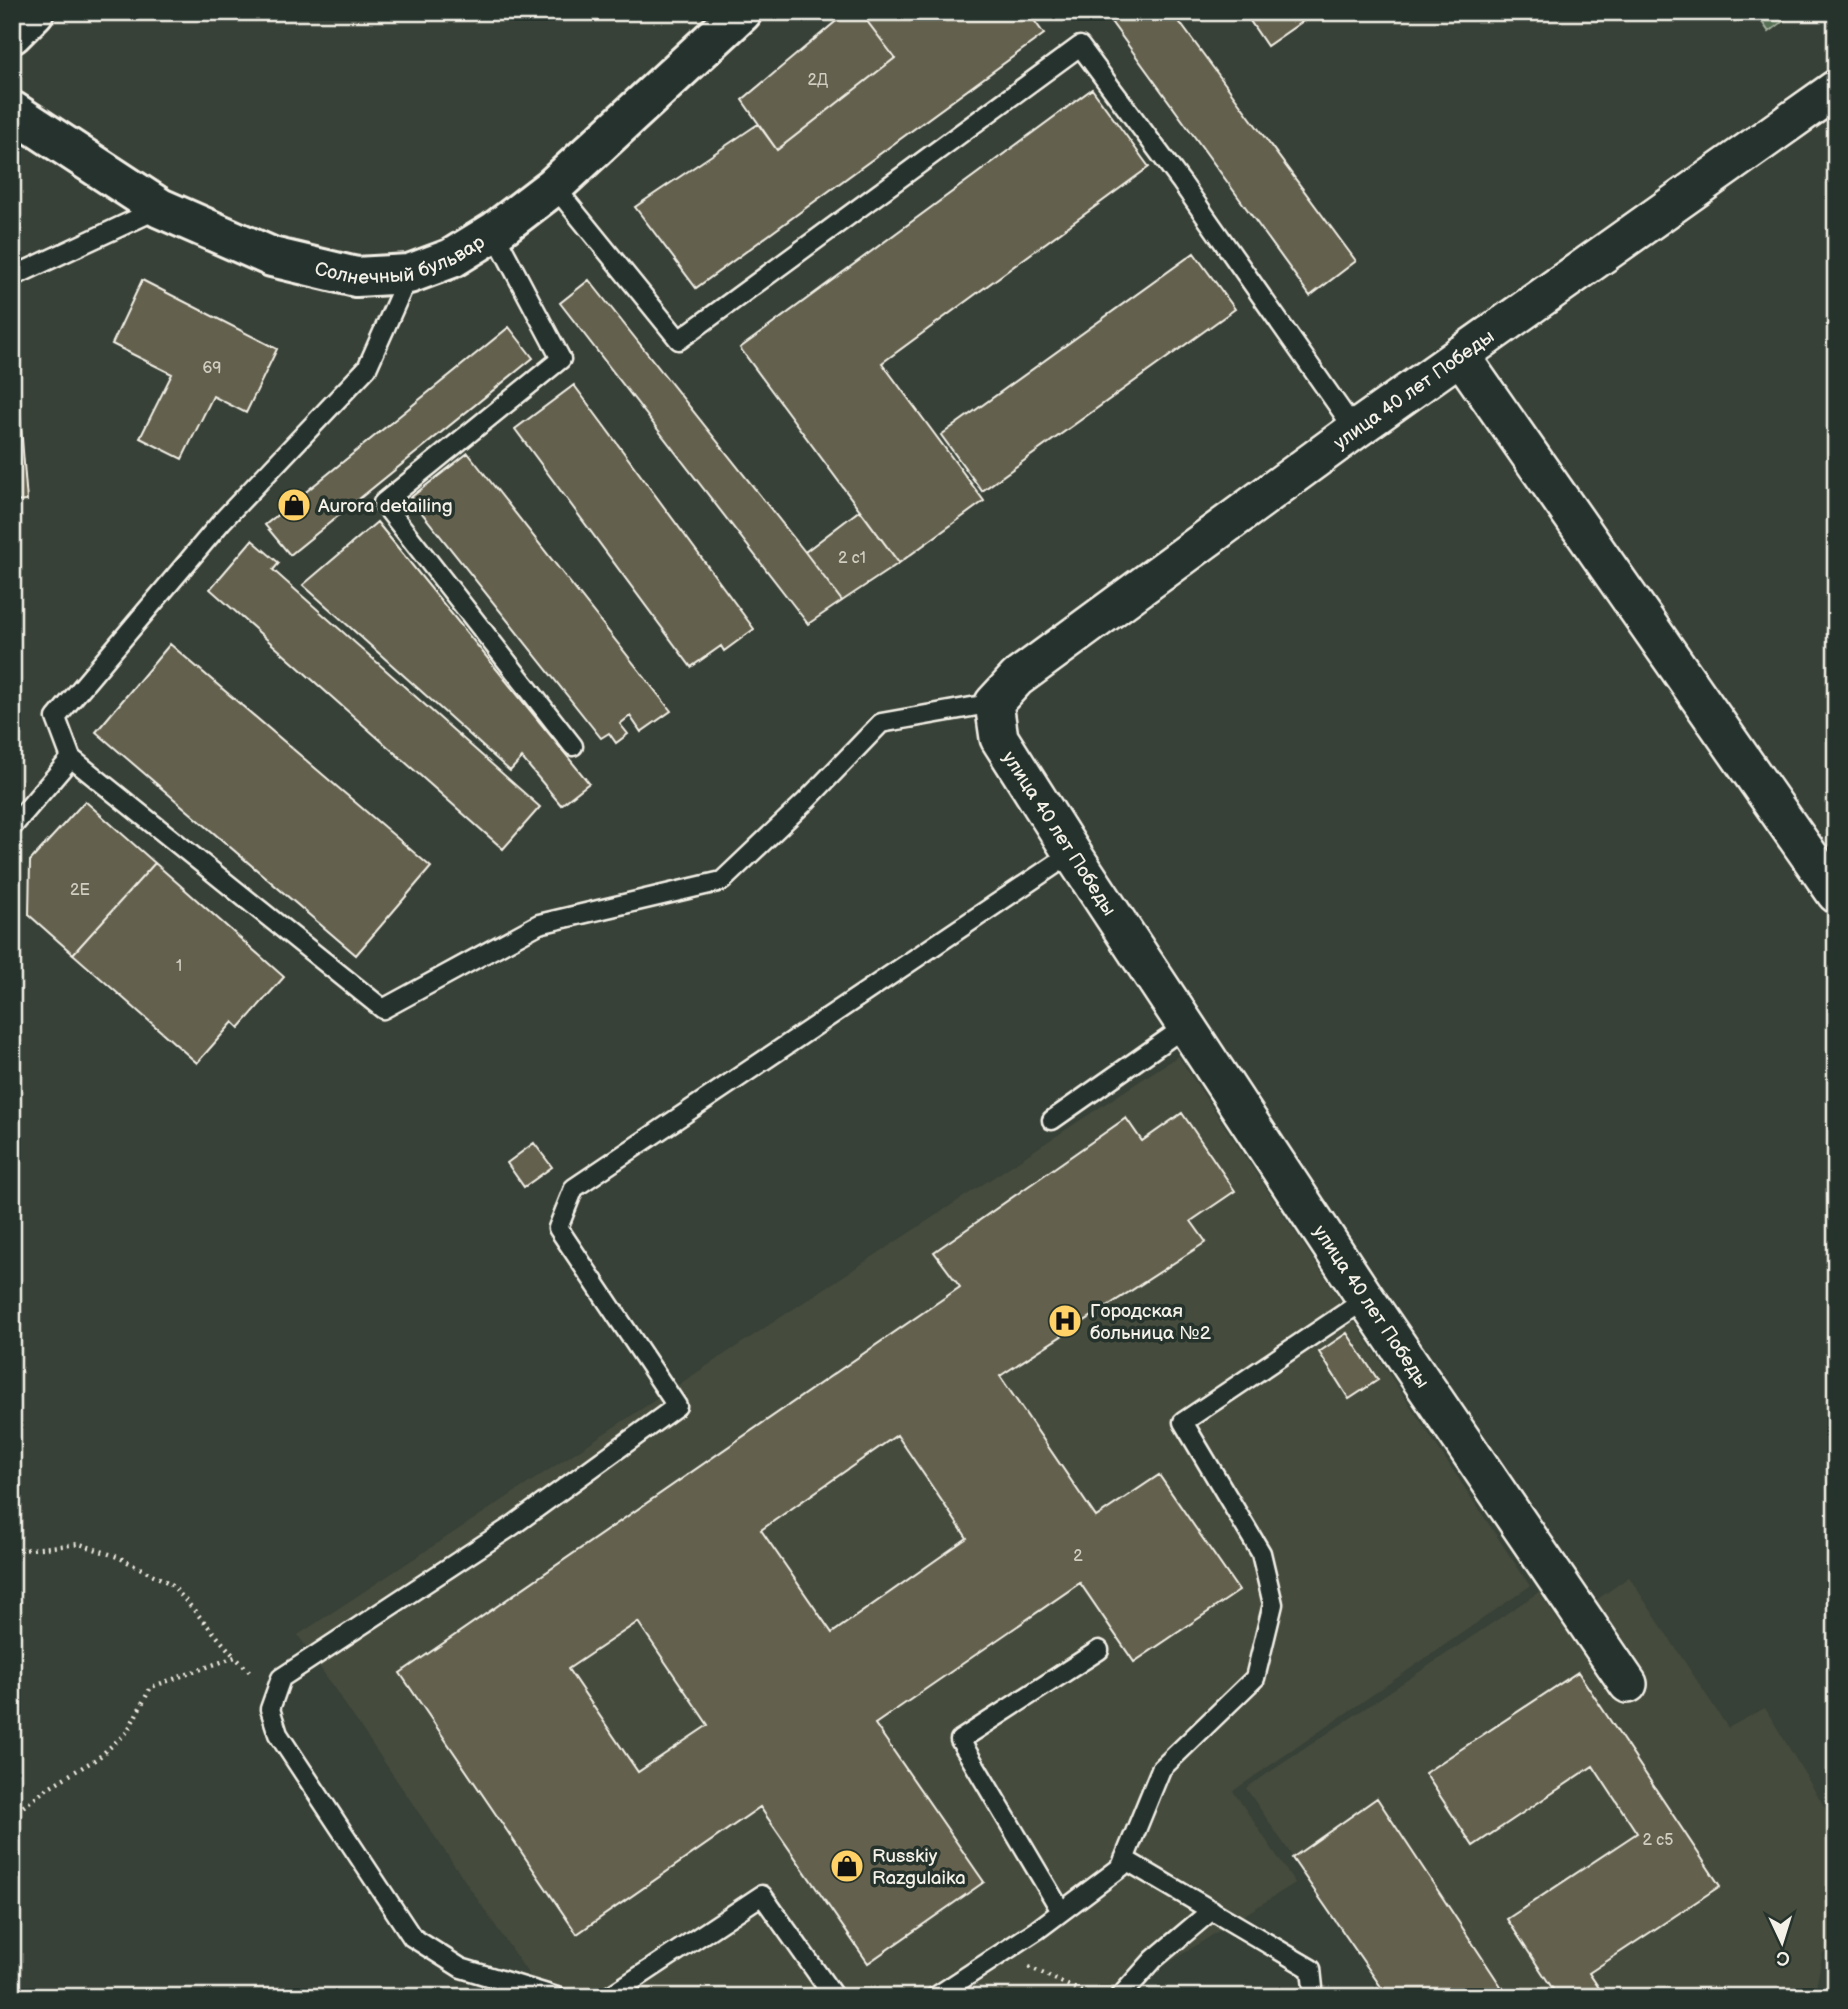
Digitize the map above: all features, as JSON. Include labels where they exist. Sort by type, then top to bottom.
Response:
[{"type":"main road","points":[[12,34],[34,12]]},
{"type":"main road","name":"Солнечный бульвар","points":[[12,111],[160,208],[272,257],[356,277],[409,274],[452,258],[494,232],[554,186],[742,12]]},
{"type":"street","name":"улица 40 лет Победы","points":[[1628,1684],[1366,1299],[1072,853],[999,738],[994,703],[1017,678],[1355,430],[1836,89]]},
{"type":"street","points":[[1460,355],[1836,894]]},
{"type":"lane","points":[[554,186],[679,340],[1080,46],[1182,183],[1355,430]]},
{"type":"lane","points":[[12,277],[160,208]]},
{"type":"lane","points":[[494,232],[561,359],[383,503],[573,746]]},
{"type":"lane","points":[[409,274],[368,368],[222,521],[56,718],[71,758],[383,1009],[539,924],[722,881],[881,723],[994,703]]},
{"type":"lane","points":[[12,827],[71,758]]},
{"type":"lane","points":[[557,1997],[461,1968],[412,1937],[278,1734],[270,1709],[281,1678],[512,1526],[677,1406],[558,1228],[574,1188],[1072,853]]},
{"type":"lane","points":[[1052,1120],[1186,1026]]},
{"type":"lane","points":[[935,1997],[1121,1867],[1161,1769],[1255,1678],[1273,1604],[1261,1553],[1183,1422],[1366,1299]]},
{"type":"lane","points":[[1061,1911],[960,1740],[1099,1650]]},
{"type":"lane","points":[[1124,1859],[1311,1969],[1314,1997]]},
{"type":"lane","points":[[608,1997],[762,1895],[834,1997]]},
{"type":"lane","points":[[1120,1997],[1154,1959],[1212,1910]]},
{"type":"path","points":[[12,1551],[80,1544],[118,1557],[171,1584],[235,1657],[274,1696]]},
{"type":"path","points":[[12,1815],[49,1787],[98,1758],[127,1732],[150,1687],[235,1657]]},
{"type":"path","points":[[1000,1954],[1094,1997]]},
{"type":"shaded area","name":"Городская больница №2","points":[[1178,1056],[1530,1586],[1233,1791],[1295,1883],[1114,1997],[544,1997],[298,1635]]},
{"type":"shaded area","points":[[1629,1577],[1728,1728],[1765,1708],[1836,1826],[1836,1944],[1823,1953],[1814,1997],[1388,1997],[1246,1788],[1539,1592],[1561,1625]]},
{"type":"green space","points":[[1755,12],[1795,12],[1769,32]]},
{"type":"building","points":[[847,12],[860,12],[895,58],[777,150],[742,100]]},
{"type":"building","points":[[860,12],[1028,12],[1044,34],[696,288],[635,207],[758,124],[777,150],[895,58]]},
{"type":"building","points":[[1104,12],[1172,12],[1356,261],[1310,296]]},
{"type":"building","points":[[1244,12],[1316,12],[1267,46]]},
{"type":"building","points":[[1092,89],[1149,167],[882,363],[984,501],[899,563],[740,348]]},
{"type":"building","points":[[1194,253],[1235,309],[982,491],[941,435]]},
{"type":"building","points":[[142,280],[277,349],[246,413],[213,396],[182,459],[140,438],[172,374],[112,344]]},
{"type":"building","points":[[589,280],[842,601],[808,624],[560,303]]},
{"type":"building","points":[[509,327],[533,358],[290,555],[265,525]]},
{"type":"building","points":[[574,385],[754,629],[724,651],[721,646],[691,667],[515,429]]},
{"type":"building","points":[[19,401],[27,501],[12,502],[12,402]]},
{"type":"building","points":[[468,453],[671,711],[641,732],[630,716],[620,724],[628,734],[616,743],[609,733],[601,738],[410,498]]},
{"type":"building","points":[[860,510],[899,563],[842,601],[805,552]]},
{"type":"building","points":[[377,522],[589,783],[561,805],[522,758],[510,771],[303,585]]},
{"type":"building","points":[[252,540],[279,563],[273,570],[540,807],[503,849],[210,589]]},
{"type":"building","points":[[170,644],[431,867],[356,955],[96,732]]},
{"type":"building","points":[[85,801],[155,863],[73,954],[29,915],[30,861]]},
{"type":"building","points":[[155,863],[284,977],[239,1028],[233,1022],[197,1063],[73,954]]},
{"type":"building","points":[[1182,1113],[1235,1191],[1191,1221],[1206,1242],[1000,1376],[1096,1517],[1159,1475],[1239,1591],[1134,1662],[1080,1583],[875,1724],[984,1882],[868,1963],[760,1807],[577,1934],[400,1673],[960,1287],[934,1252],[1126,1118],[1142,1141]],"holes":[[[897,1435],[967,1538],[832,1633],[761,1530]],[[638,1622],[708,1725],[638,1772],[568,1669]]]},
{"type":"building","points":[[534,1143],[552,1167],[524,1187],[507,1163]]},
{"type":"building","points":[[1347,1333],[1378,1380],[1349,1399],[1319,1352]]},
{"type":"building","points":[[1578,1672],[1720,1886],[1589,1973],[1605,1997],[1558,1997],[1507,1919],[1637,1833],[1593,1766],[1473,1846],[1425,1773]]},
{"type":"building","points":[[1377,1798],[1508,1997],[1388,1997],[1292,1858]]},
{"type":"place","name":"Aurora detailing","points":[[294,505]]},
{"type":"place","name":"Городская больница №2","points":[[1065,1321]]},
{"type":"place","name":"Russkiy Razgulaika","points":[[847,1866]]}]
